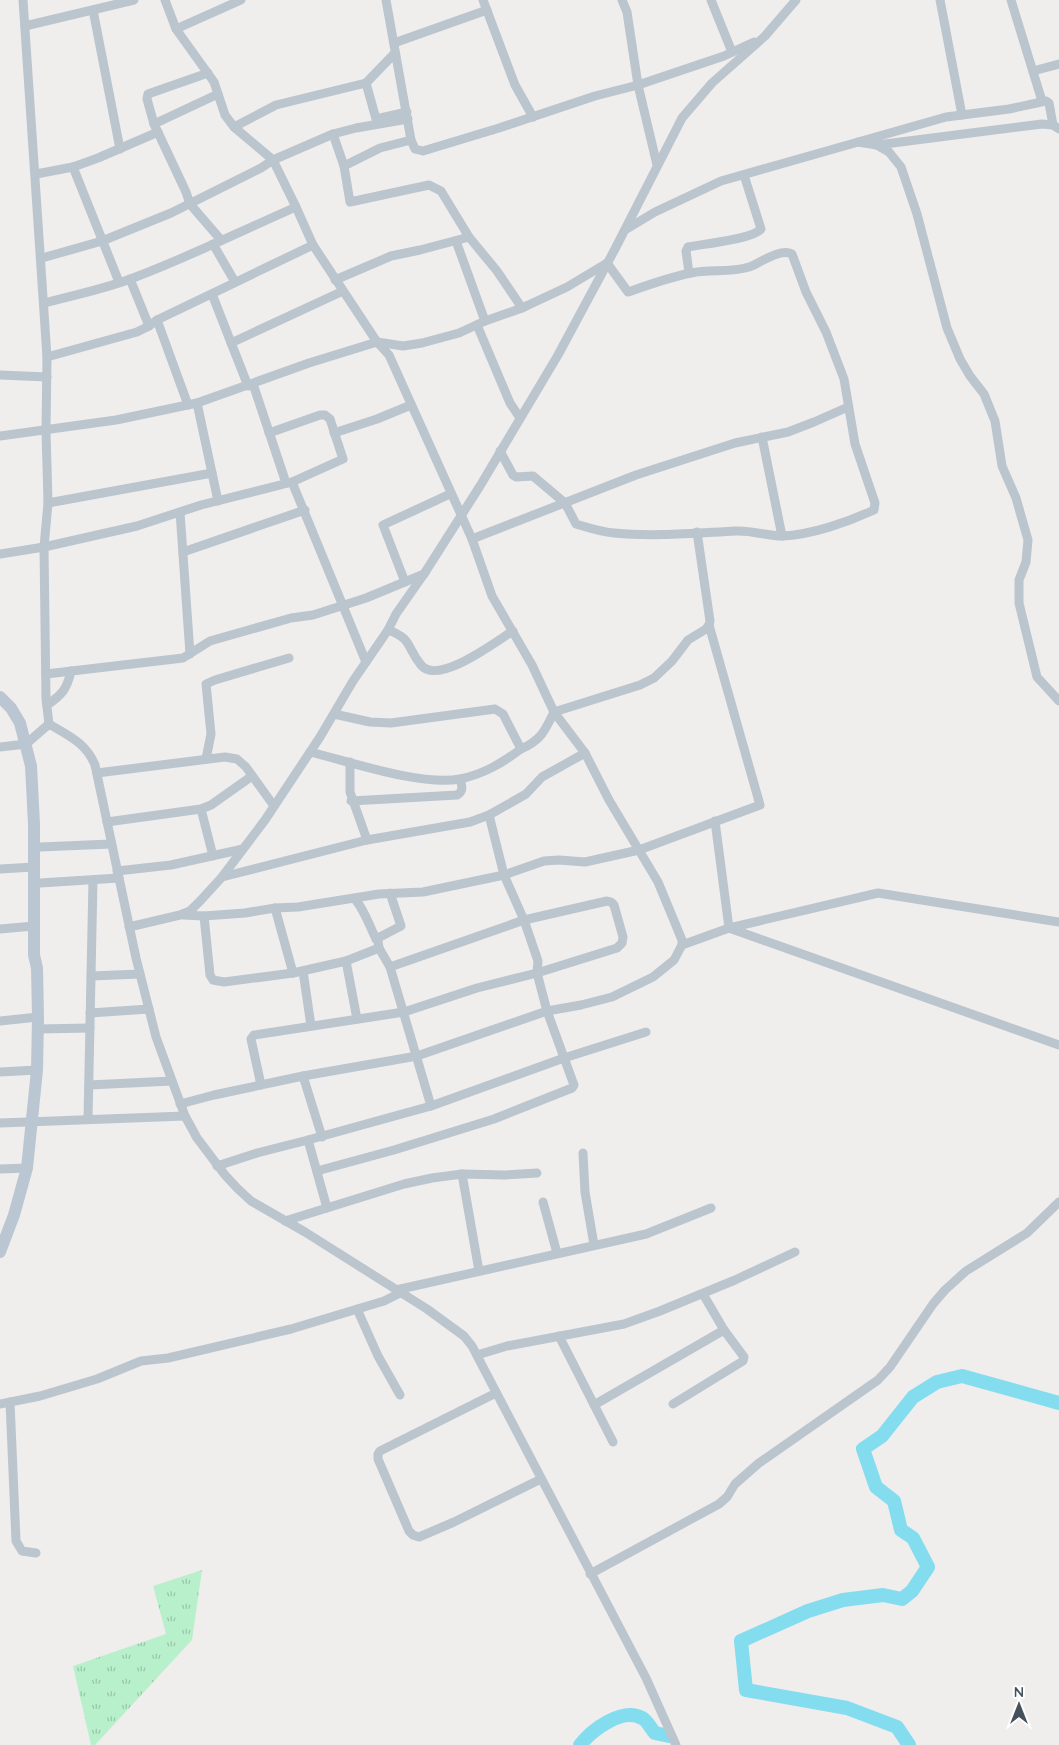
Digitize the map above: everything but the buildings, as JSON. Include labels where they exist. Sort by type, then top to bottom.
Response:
[{"type":"main road","points":[[0,688],[22,710],[29,741],[34,824],[34,955],[37,968],[38,1023],[37,1070],[27,1168],[14,1215],[0,1252]]},
{"type":"main road","points":[[0,697],[11,708],[36,752],[40,790],[40,954],[37,968]]},
{"type":"street","points":[[24,0],[47,357],[48,503],[44,547],[46,674],[49,724]]},
{"type":"street","points":[[25,26],[134,0]]},
{"type":"street","points":[[165,0],[176,29],[208,73],[225,114],[234,127],[273,160],[313,245],[377,342],[389,355],[450,494],[472,539],[492,596],[532,665],[554,712],[579,742],[609,800],[658,882],[682,940],[682,945],[674,960],[653,977],[612,997],[547,1012],[417,1056],[304,1076],[180,1104]]},
{"type":"street","points":[[176,29],[241,0]]},
{"type":"street","points":[[386,0],[411,140],[415,148],[423,151],[595,96],[638,85],[732,52],[765,36]]},
{"type":"street","points":[[483,0],[515,85],[533,117]]},
{"type":"street","points":[[622,0],[627,12],[638,85],[657,165]]},
{"type":"street","points":[[710,0],[732,52]]},
{"type":"street","points":[[129,927],[190,911],[222,877],[274,806],[388,630],[396,614],[424,574],[558,355],[682,118],[692,103],[765,36],[796,0]]},
{"type":"street","points":[[940,0],[962,114]]},
{"type":"street","points":[[1011,0],[1042,101]]},
{"type":"street","points":[[94,10],[120,149]]},
{"type":"street","points":[[394,43],[487,10]]},
{"type":"street","points":[[234,127],[276,105],[366,83],[396,53]]},
{"type":"street","points":[[1033,71],[1059,64]]},
{"type":"street","points":[[208,73],[148,94],[147,99],[156,128],[190,204],[217,242],[235,282]]},
{"type":"street","points":[[366,83],[376,119],[407,116]]},
{"type":"street","points":[[36,174],[73,167],[120,149],[218,94]]},
{"type":"street","points":[[624,230],[655,212],[721,181],[946,116],[1009,109],[1042,101],[1048,103],[1056,127]]},
{"type":"street","points":[[42,258],[102,241],[171,213],[261,168],[273,160],[333,134],[407,116]]},
{"type":"street","points":[[876,145],[1042,124],[1056,127]]},
{"type":"street","points":[[333,134],[344,166],[350,202],[429,186],[438,188],[469,236],[497,271],[522,308]]},
{"type":"street","points":[[344,166],[380,148],[411,140]]},
{"type":"street","points":[[856,141],[876,145],[889,152],[901,167],[917,214],[947,328],[960,359],[984,394],[996,420],[1002,466],[1016,498],[1028,540],[1026,562],[1019,580],[1019,603],[1037,677],[1059,701]]},
{"type":"street","points":[[73,167],[119,282]]},
{"type":"street","points":[[690,273],[686,250],[688,247],[730,240],[754,234],[761,230],[752,194],[744,175]]},
{"type":"street","points":[[44,303],[130,279],[188,257],[296,207]]},
{"type":"street","points":[[335,280],[391,256],[456,241],[469,236]]},
{"type":"street","points":[[456,241],[481,323],[510,403],[520,418]]},
{"type":"street","points":[[47,357],[137,332],[157,320],[313,245]]},
{"type":"street","points":[[500,451],[513,475],[516,477],[534,476],[565,503],[576,524],[597,530],[635,535],[737,531],[782,536],[833,526],[870,512],[875,507],[855,444],[844,380],[826,332],[806,292],[792,254],[788,252],[779,254],[748,267],[733,270],[690,273],[628,292],[607,263]]},
{"type":"street","points":[[0,436],[116,420],[192,404],[251,385],[309,363],[377,342],[403,346],[459,333],[522,308],[567,287],[607,263]]},
{"type":"street","points":[[130,279],[149,326]]},
{"type":"street","points":[[231,343],[343,291]]},
{"type":"street","points":[[212,294],[231,343],[251,385],[289,482],[305,510],[366,662]]},
{"type":"street","points":[[157,320],[192,404],[218,501]]},
{"type":"street","points":[[0,375],[47,378]]},
{"type":"street","points":[[334,433],[377,419],[411,405]]},
{"type":"street","points":[[472,539],[636,476],[735,443],[788,432],[848,407]]},
{"type":"street","points":[[0,554],[44,547],[137,526],[289,482],[343,459],[330,419],[326,415],[320,415],[269,433]]},
{"type":"street","points":[[762,437],[782,536]]},
{"type":"street","points":[[48,503],[212,473]]},
{"type":"street","points":[[405,582],[383,525],[450,494]]},
{"type":"street","points":[[183,552],[305,510]]},
{"type":"street","points":[[180,512],[190,654]]},
{"type":"street","points":[[180,915],[204,916],[245,913],[390,893],[423,892],[504,875],[544,861],[585,862],[639,850],[760,805],[709,625],[697,532]]},
{"type":"street","points":[[46,674],[183,658],[210,641],[292,618],[313,616],[424,574]]},
{"type":"street","points":[[310,752],[420,778],[449,780],[480,774],[500,765],[521,750],[536,743],[554,712],[640,685],[654,678],[672,661],[688,640],[706,629],[709,625]]},
{"type":"street","points":[[388,630],[399,634],[407,640],[422,666],[430,670],[448,669],[459,664],[512,631]]},
{"type":"street","points":[[206,760],[211,734],[206,684],[289,658]]},
{"type":"street","points":[[47,704],[60,696],[69,681],[72,671]]},
{"type":"street","points":[[334,714],[384,723],[495,708],[503,714],[521,750]]},
{"type":"street","points":[[0,747],[29,741],[49,724]]},
{"type":"street","points":[[49,724],[86,748],[95,765],[129,927],[158,1044],[180,1104],[197,1138],[217,1166],[252,1201],[427,1309],[464,1336],[476,1355],[646,1678],[676,1745]]},
{"type":"street","points":[[222,877],[367,840],[470,822],[489,815],[526,794],[542,777],[585,753]]},
{"type":"street","points":[[97,774],[225,757],[236,759],[246,767],[274,806]]},
{"type":"street","points":[[350,762],[350,792],[367,840]]},
{"type":"street","points":[[107,822],[200,809],[211,805],[252,776]]},
{"type":"street","points":[[352,801],[457,795],[462,788],[460,779]]},
{"type":"street","points":[[200,809],[212,856]]},
{"type":"street","points":[[317,1171],[394,1150],[494,1119],[572,1088],[574,1084],[547,1012],[537,973],[538,961],[524,920],[504,875],[489,815]]},
{"type":"street","points":[[716,822],[729,928]]},
{"type":"street","points":[[40,847],[111,844]]},
{"type":"street","points":[[40,883],[93,880],[243,849]]},
{"type":"street","points":[[0,869],[34,867]]},
{"type":"street","points":[[88,1119],[93,880]]},
{"type":"street","points":[[204,916],[210,974],[213,980],[224,982],[292,973],[346,961],[378,943],[401,926],[390,893]]},
{"type":"street","points":[[682,945],[729,928],[878,893],[1059,922]]},
{"type":"street","points":[[355,899],[364,910],[366,920],[390,967],[431,1106]]},
{"type":"street","points":[[260,1085],[252,1037],[254,1035],[404,1012],[477,988],[537,973],[617,948],[622,943],[623,937],[614,905],[611,902],[524,920],[390,967]]},
{"type":"street","points":[[275,908],[292,973]]},
{"type":"street","points":[[0,929],[34,926]]},
{"type":"street","points":[[729,928],[1059,1045]]},
{"type":"street","points":[[346,961],[357,1019]]},
{"type":"street","points":[[303,971],[311,1026]]},
{"type":"street","points":[[91,976],[140,974]]},
{"type":"street","points":[[90,1013],[149,1008]]},
{"type":"street","points":[[0,1021],[90,1028]]},
{"type":"street","points":[[217,1166],[257,1153],[322,1137],[431,1106],[564,1058],[646,1032]]},
{"type":"street","points":[[0,1072],[37,1070]]},
{"type":"street","points":[[304,1076],[322,1137]]},
{"type":"street","points":[[89,1084],[172,1081]]},
{"type":"street","points":[[0,1123],[185,1116]]},
{"type":"street","points":[[308,1140],[327,1208]]},
{"type":"street","points":[[583,1153],[584,1192],[594,1245]]},
{"type":"street","points":[[0,1168],[27,1168]]},
{"type":"street","points":[[285,1221],[404,1184],[462,1174],[505,1175],[537,1172]]},
{"type":"street","points":[[462,1174],[479,1272]]},
{"type":"street","points":[[543,1202],[557,1253]]},
{"type":"street","points":[[590,1574],[719,1504],[727,1497],[735,1484],[759,1463],[843,1403],[866,1390],[890,1367],[933,1304],[946,1290],[966,1271],[1027,1233],[1059,1202]]},
{"type":"street","points":[[0,1404],[40,1396],[97,1379],[142,1361],[168,1358],[291,1329],[384,1301],[398,1291],[646,1234],[711,1208]]},
{"type":"street","points":[[476,1355],[507,1346],[624,1324],[703,1294],[794,1252]]},
{"type":"street","points":[[673,1404],[743,1361],[744,1357],[724,1330],[703,1294]]},
{"type":"street","points":[[357,1309],[378,1356],[400,1395]]},
{"type":"street","points":[[594,1404],[724,1330]]},
{"type":"street","points":[[559,1336],[613,1442]]},
{"type":"street","points":[[496,1393],[380,1451],[378,1454],[378,1459],[409,1531],[419,1537],[541,1479]]},
{"type":"street","points":[[10,1402],[16,1541],[22,1551],[36,1553]]},
{"type":"green space","points":[[202,1570],[192,1640],[95,1745],[91,1745],[73,1666],[166,1634],[153,1586]]},
{"type":"waterway","points":[[909,1745],[897,1727],[847,1708],[746,1690],[741,1641],[808,1611],[843,1600],[883,1595],[902,1599],[912,1591],[928,1567],[913,1538],[901,1530],[894,1501],[876,1487],[863,1449],[882,1436],[913,1397],[937,1382],[962,1376],[1059,1403]]},
{"type":"waterway","points":[[580,1745],[600,1727],[626,1715],[642,1718],[655,1733],[669,1736]]}]
